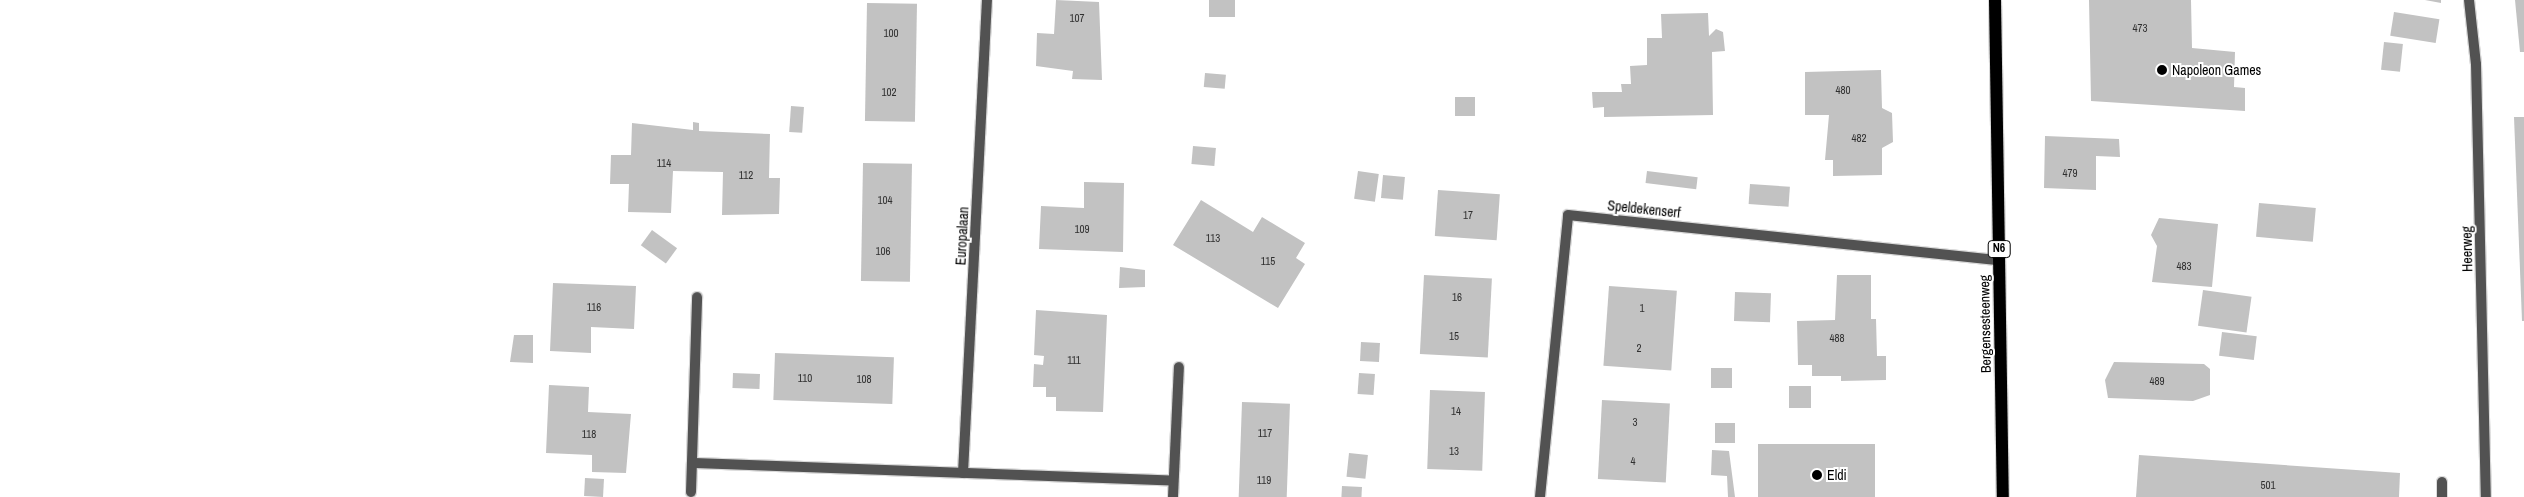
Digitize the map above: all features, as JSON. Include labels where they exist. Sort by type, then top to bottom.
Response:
[{"type":"main road","name":"Bergensesteenweg","points":[[1996,0],[2003,497]]},
{"type":"street","name":"Europalaan","points":[[963,473],[987,0]]},
{"type":"street","name":"Heerweg","points":[[2469,0],[2476,64],[2486,497]]},
{"type":"street","name":"Speldekenserf","points":[[1540,497],[1568,215],[1999,260]]},
{"type":"street","points":[[691,492],[697,297]]},
{"type":"street","points":[[1173,497],[1179,367]]},
{"type":"street","points":[[692,463],[1173,481]]},
{"type":"street","points":[[2442,482],[2442,497]]},
{"type":"building","points":[[1056,0],[1099,2],[1102,80],[1072,79],[1073,71],[1036,66],[1037,33],[1054,34]]},
{"type":"building","points":[[1209,0],[1235,0],[1235,17],[1209,17]]},
{"type":"building","name":"Napoleon Games","points":[[2089,0],[2191,0],[2192,48],[2235,52],[2234,87],[2245,88],[2245,111],[2091,101]]},
{"type":"building","points":[[2425,0],[2441,0],[2441,3]]},
{"type":"building","points":[[2515,0],[2524,0],[2524,52],[2520,52]]},
{"type":"building","points":[[867,3],[917,4],[915,122],[865,121]]},
{"type":"building","points":[[2394,12],[2439,19],[2436,43],[2390,36]]},
{"type":"building","points":[[1708,13],[1709,36],[1716,29],[1723,32],[1725,51],[1712,52],[1713,115],[1604,117],[1604,107],[1593,108],[1592,92],[1622,92],[1621,84],[1631,84],[1630,66],[1647,65],[1647,38],[1662,38],[1661,14]]},
{"type":"building","points":[[2384,42],[2403,44],[2400,72],[2381,70]]},
{"type":"building","points":[[1881,70],[1882,108],[1892,113],[1893,142],[1882,148],[1882,175],[1833,176],[1833,160],[1825,160],[1829,115],[1805,115],[1805,72]]},
{"type":"building","points":[[1205,73],[1226,75],[1225,89],[1204,87]]},
{"type":"building","points":[[1455,97],[1475,97],[1475,116],[1455,116]]},
{"type":"building","points":[[791,106],[804,107],[802,133],[789,132]]},
{"type":"building","points":[[2514,117],[2524,117],[2524,321],[2522,321]]},
{"type":"building","points":[[693,122],[699,123],[699,131],[770,134],[769,178],[780,178],[779,214],[722,215],[723,172],[673,171],[671,213],[628,212],[629,184],[610,184],[611,155],[631,155],[632,123],[693,130]]},
{"type":"building","points":[[2045,136],[2119,139],[2120,157],[2096,156],[2096,190],[2044,188]]},
{"type":"building","points":[[1193,146],[1216,148],[1214,166],[1191,164]]},
{"type":"building","points":[[863,163],[912,164],[910,282],[861,281]]},
{"type":"building","points":[[1358,171],[1379,174],[1375,202],[1354,199]]},
{"type":"building","points":[[1647,171],[1698,177],[1696,189],[1646,183]]},
{"type":"building","points":[[1383,175],[1405,177],[1403,200],[1381,198]]},
{"type":"building","points":[[1084,182],[1124,183],[1123,252],[1039,249],[1041,206],[1084,208]]},
{"type":"building","points":[[1750,184],[1790,187],[1789,207],[1749,204]]},
{"type":"building","points":[[1438,190],[1500,194],[1497,240],[1435,236]]},
{"type":"building","points":[[1201,200],[1253,232],[1262,217],[1305,243],[1296,258],[1305,264],[1278,308],[1173,245]]},
{"type":"building","points":[[2259,203],[2316,208],[2313,242],[2256,237]]},
{"type":"building","points":[[2159,218],[2218,224],[2212,287],[2152,282],[2157,246],[2151,235]]},
{"type":"building","points":[[652,230],[677,248],[666,264],[641,245]]},
{"type":"building","points":[[1120,267],[1145,270],[1145,287],[1119,288]]},
{"type":"building","points":[[1424,275],[1492,279],[1488,357],[1420,354]]},
{"type":"building","points":[[1837,275],[1871,275],[1871,319],[1876,319],[1877,356],[1886,356],[1886,380],[1841,381],[1841,376],[1812,376],[1812,365],[1798,365],[1797,321],[1835,320]]},
{"type":"building","points":[[553,283],[636,286],[634,329],[591,327],[591,353],[550,351]]},
{"type":"building","points":[[1609,286],[1677,291],[1671,371],[1603,366]]},
{"type":"building","points":[[2203,290],[2252,297],[2247,332],[2198,326]]},
{"type":"building","points":[[1735,292],[1771,293],[1770,322],[1734,321]]},
{"type":"building","points":[[1036,310],[1107,315],[1103,412],[1056,411],[1056,397],[1046,397],[1046,387],[1033,387],[1034,364],[1043,365],[1044,356],[1034,355]]},
{"type":"building","points":[[2222,332],[2257,336],[2254,360],[2219,356]]},
{"type":"building","points":[[514,335],[533,335],[533,363],[510,362]]},
{"type":"building","points":[[1361,342],[1380,343],[1379,362],[1360,361]]},
{"type":"building","points":[[775,353],[894,357],[892,404],[773,400]]},
{"type":"building","points":[[2114,362],[2204,364],[2210,369],[2210,395],[2193,401],[2108,398],[2105,380]]},
{"type":"building","points":[[1711,368],[1732,368],[1732,388],[1711,388]]},
{"type":"building","points":[[733,373],[760,374],[759,389],[732,388]]},
{"type":"building","points":[[1359,373],[1375,374],[1373,395],[1358,394]]},
{"type":"building","points":[[549,385],[589,387],[588,412],[631,414],[626,473],[592,472],[592,455],[546,453]]},
{"type":"building","points":[[1789,386],[1811,386],[1811,408],[1789,408]]},
{"type":"building","points":[[1430,390],[1485,392],[1482,471],[1427,469]]},
{"type":"building","points":[[1602,400],[1670,404],[1666,482],[1598,479]]},
{"type":"building","points":[[1242,402],[1290,404],[1287,497],[1239,497]]},
{"type":"building","points":[[1715,423],[1735,423],[1735,443],[1715,443]]},
{"type":"building","name":"Eldi","points":[[1758,444],[1875,444],[1875,497],[1758,497]]},
{"type":"building","points":[[1712,450],[1729,451],[1735,497],[1728,497],[1727,476],[1711,475]]},
{"type":"building","points":[[1349,453],[1368,455],[1365,479],[1346,477]]},
{"type":"building","points":[[2139,455],[2400,473],[2399,497],[2136,497]]},
{"type":"building","points":[[585,478],[604,479],[603,497],[584,496]]},
{"type":"building","points":[[1342,486],[1362,487],[1361,497],[1341,497]]},
{"type":"place","name":"Napoleon Games","points":[[2162,70]]},
{"type":"place","name":"Eldi","points":[[1817,475]]}]
